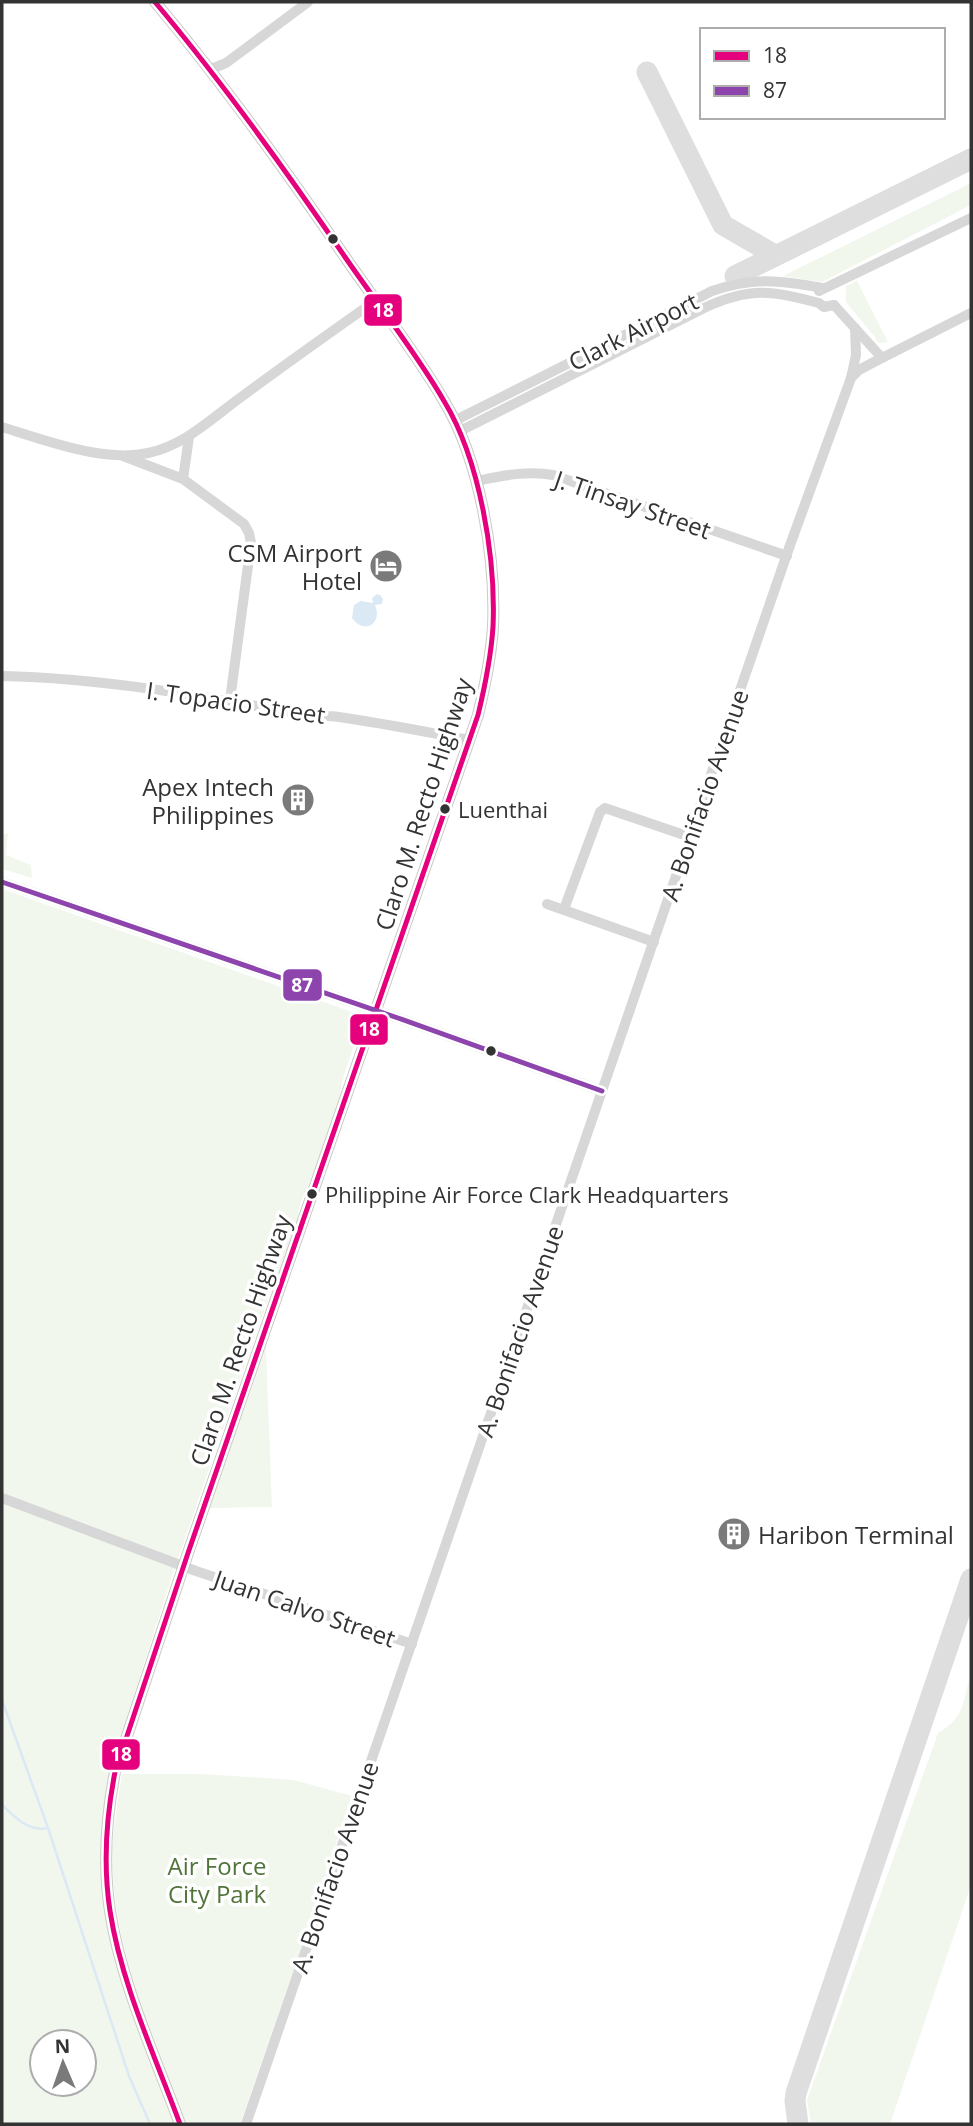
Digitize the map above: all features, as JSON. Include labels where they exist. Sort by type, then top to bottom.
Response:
[{"type":"main road","name":"Claro M. Recto Highway","points":[[155,2],[211,69],[422,365],[446,403],[476,481],[486,527],[493,625],[485,684],[470,740],[115,1772],[109,1809],[106,1861],[110,1911],[119,1955],[180,2124]]},
{"type":"street","points":[[211,69],[226,63],[308,2]]},
{"type":"street","points":[[824,288],[833,288],[837,293],[834,305],[827,307],[819,303],[817,294],[824,288],[971,218]]},
{"type":"street","name":"Clark Airport","points":[[621,344],[712,291],[742,282],[771,280],[824,288]]},
{"type":"street","name":"Clark Airport","points":[[457,426],[621,344],[732,296],[770,292],[819,303]]},
{"type":"street","points":[[2,427],[76,449],[120,455],[147,454],[189,437],[375,301]]},
{"type":"street","points":[[834,305],[882,358]]},
{"type":"street","points":[[851,378],[859,370],[969,315]]},
{"type":"street","name":"A. Bonifacio Avenue","points":[[246,2124],[601,1091],[851,378],[856,355],[855,328]]},
{"type":"street","points":[[184,480],[189,437]]},
{"type":"street","points":[[120,455],[184,480],[244,524],[249,533],[251,543],[230,700]]},
{"type":"street","name":"J. Tinsay Street","points":[[476,481],[514,474],[553,475],[787,556]]},
{"type":"street","name":"I. Topacio Street","points":[[2,676],[76,679],[230,700],[470,740]]},
{"type":"street","points":[[564,910],[603,809],[608,808],[690,837]]},
{"type":"street","points":[[2,882],[601,1091]]},
{"type":"street","points":[[547,904],[654,942]]},
{"type":"street","name":"Juan Calvo Street","points":[[2,1498],[184,1566],[412,1644]]},
{"type":"green space","points":[[971,183],[971,205],[822,282],[783,276]]},
{"type":"green space","points":[[857,281],[888,342],[877,341],[846,302],[846,286]]},
{"type":"green space","points":[[8,833],[6,855],[31,865],[32,878],[2,869],[2,834]]},
{"type":"green space","points":[[2,889],[355,1013],[361,1024],[342,1081],[339,1103],[329,1134],[299,1207],[296,1230],[271,1291],[172,1576],[111,1767],[104,1891],[176,2124],[2,2124]]},
{"type":"green space","points":[[266,1348],[272,1507],[209,1508]]},
{"type":"green space","points":[[971,1673],[971,1885],[890,2124],[811,2124],[807,2100],[938,1733],[953,1721],[962,1708]]},
{"type":"green space","name":"Air Force City Park","points":[[122,1774],[203,1774],[294,1780],[352,1796],[240,2124],[185,2124],[146,2021],[124,1947],[113,1873],[113,1838]]},
{"type":"shaded area","points":[[377,594],[383,599],[382,604],[375,605],[377,612],[374,622],[362,626],[352,618],[354,605],[361,601],[373,603],[372,598]]},
{"type":"waterway","points":[[2,1700],[48,1828]]},
{"type":"waterway","points":[[2,1805],[28,1826],[48,1828],[129,2076],[150,2124]]},
{"type":"taxiway","points":[[647,72],[723,225],[775,255]]},
{"type":"taxiway","points":[[735,276],[971,159]]},
{"type":"taxiway","points":[[798,2124],[796,2093],[971,1579]]},
{"type":"transit line","name":"18","points":[[155,2],[276,159],[409,346],[444,401],[457,425],[476,480],[488,541],[493,600],[491,649],[478,715],[115,1772],[106,1842],[110,1911],[130,1992],[180,2124]]},
{"type":"transit line","name":"87","points":[[2,882],[602,1091]]},
{"type":"place","name":"CSM Airport Hotel","points":[[386,566]]},
{"type":"place","name":"Apex Intech Philippines","points":[[298,800]]},
{"type":"place","name":"Luenthai","points":[[445,809]]},
{"type":"place","name":"Philippine Air Force Clark Headquarters","points":[[312,1194]]},
{"type":"place","name":"Haribon Terminal","points":[[734,1534]]}]
